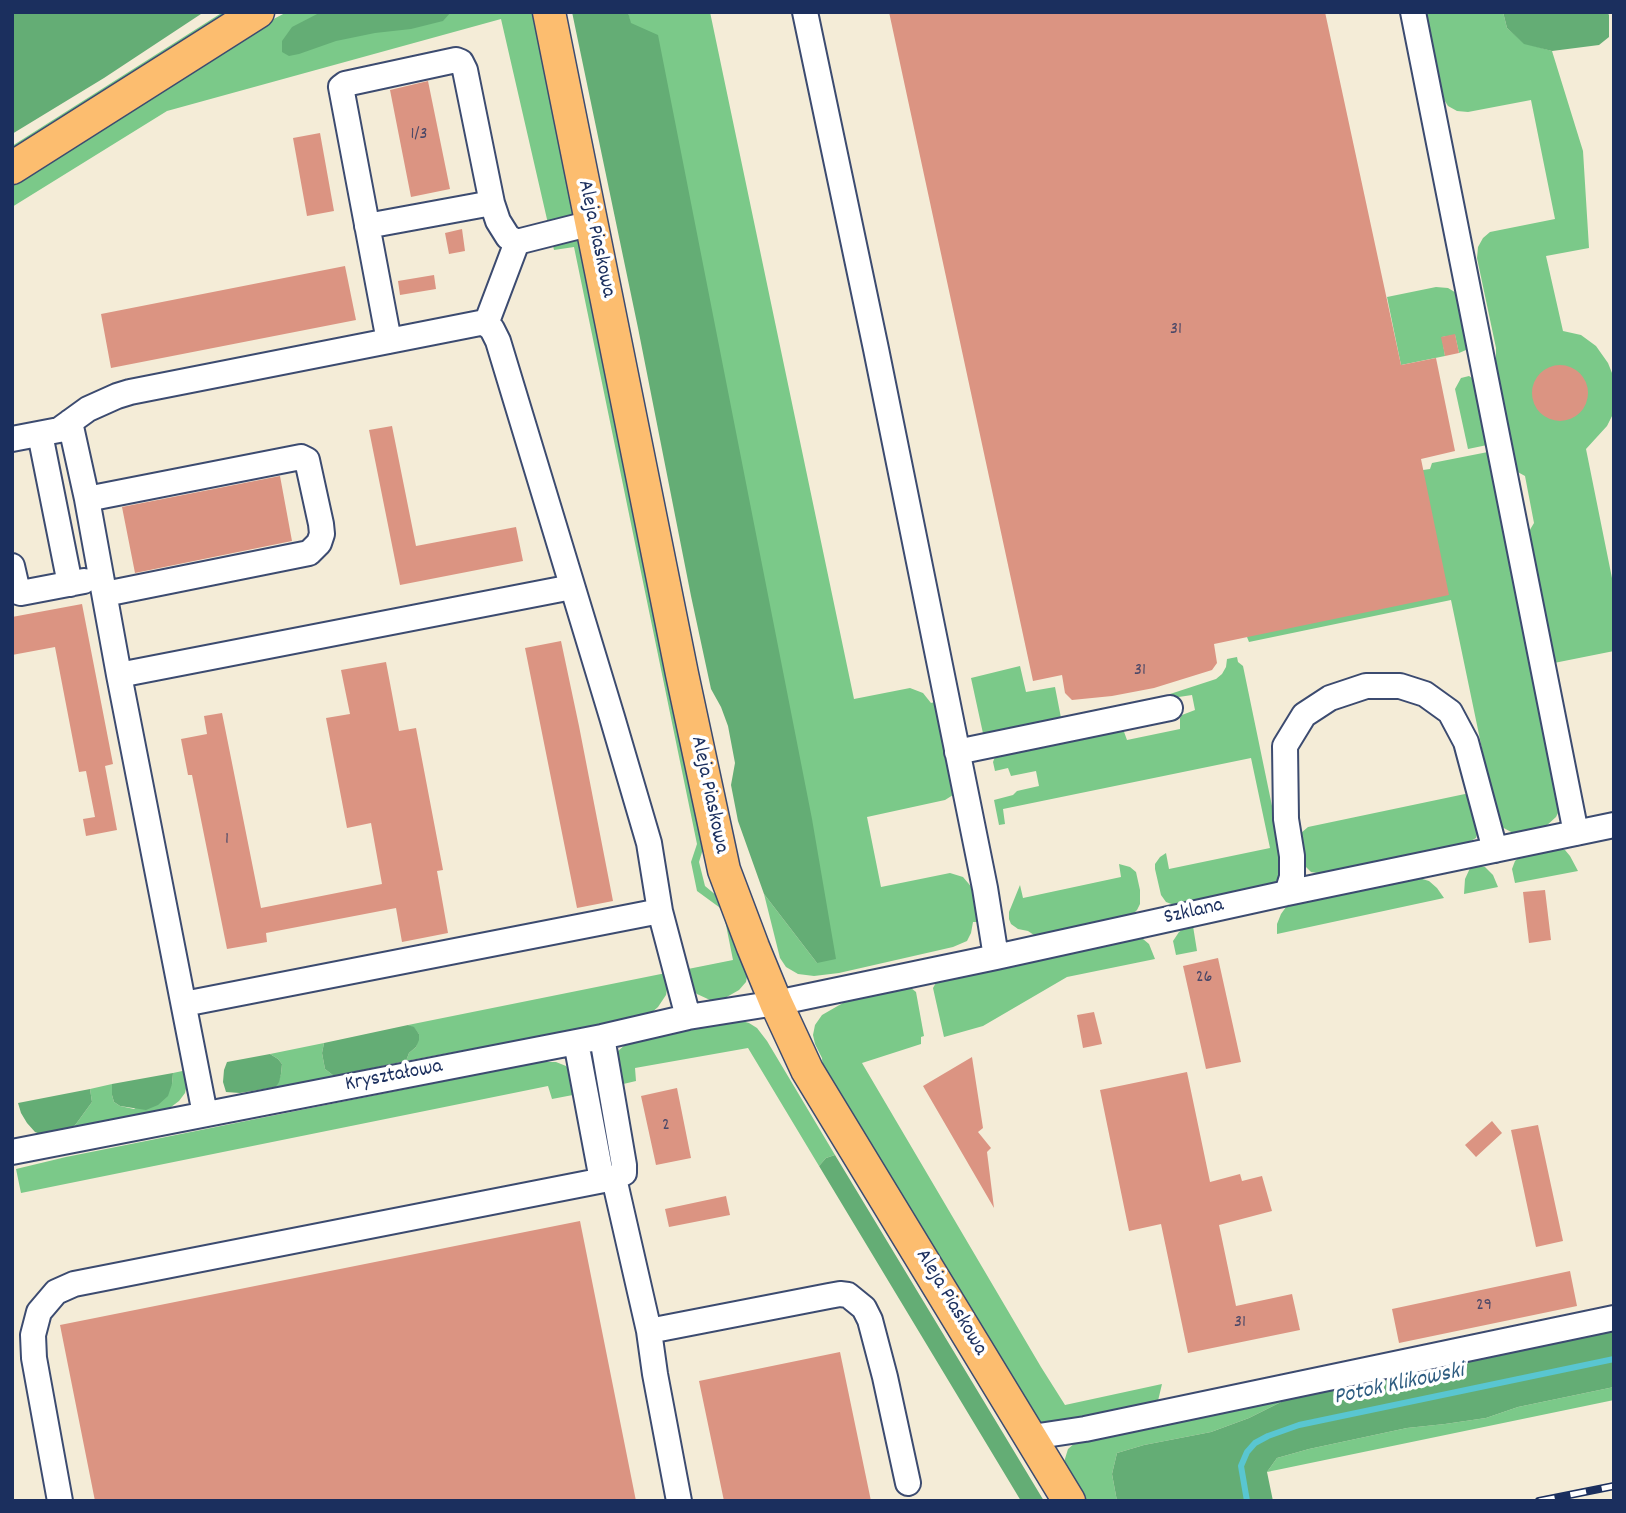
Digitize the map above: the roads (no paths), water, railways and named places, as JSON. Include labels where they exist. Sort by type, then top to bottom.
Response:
[{"type":"main road","points":[[12,168],[258,12]]},
{"type":"main road","name":"Aleja Piaskowa","points":[[549,12],[724,870],[752,947],[807,1070],[1069,1501]]},
{"type":"street","points":[[805,12],[985,888],[996,957]]},
{"type":"street","points":[[1413,12],[1576,833]]},
{"type":"street","points":[[389,341],[341,87],[345,84],[456,60],[461,62],[465,69],[492,203],[498,221],[508,237],[517,242],[592,223]]},
{"type":"street","points":[[367,226],[492,203]]},
{"type":"street","points":[[486,324],[517,242]]},
{"type":"street","points":[[12,439],[59,430],[88,409],[130,392],[480,323],[492,329],[498,341],[649,843],[660,911],[688,1017]]},
{"type":"street","points":[[70,422],[104,585],[119,675],[205,1114]]},
{"type":"street","points":[[40,434],[70,584]]},
{"type":"street","points":[[12,566],[21,593],[70,584],[104,585],[309,553],[319,543],[322,534],[307,460],[301,457],[87,499]]},
{"type":"street","points":[[119,675],[572,587]]},
{"type":"street","points":[[1287,892],[1292,877],[1292,856],[1286,819],[1285,746],[1304,715],[1330,698],[1366,687],[1400,686],[1425,694],[1450,712],[1466,742],[1495,850]]},
{"type":"street","points":[[957,752],[1170,708]]},
{"type":"street","name":"Szklana","points":[[776,1003],[1287,892],[1614,825]]},
{"type":"street","points":[[184,1004],[660,911]]},
{"type":"street","name":"Kryształowa","points":[[12,1152],[602,1037],[688,1017],[776,1003]]},
{"type":"street","points":[[61,1501],[34,1359],[33,1335],[39,1311],[56,1292],[74,1284],[608,1179],[624,1173],[602,1037]]},
{"type":"street","points":[[576,1042],[608,1179],[649,1331],[679,1501]]},
{"type":"street","points":[[649,1331],[840,1294],[848,1295],[864,1308],[870,1320],[908,1483]]},
{"type":"street","points":[[1032,1437],[1085,1429],[1614,1318]]},
{"type":"waterway","name":"Potok Klikowski","points":[[1247,1501],[1241,1466],[1247,1452],[1255,1443],[1268,1436],[1299,1425],[1614,1359]]},
{"type":"railway","points":[[1539,1501],[1614,1486]]}]
